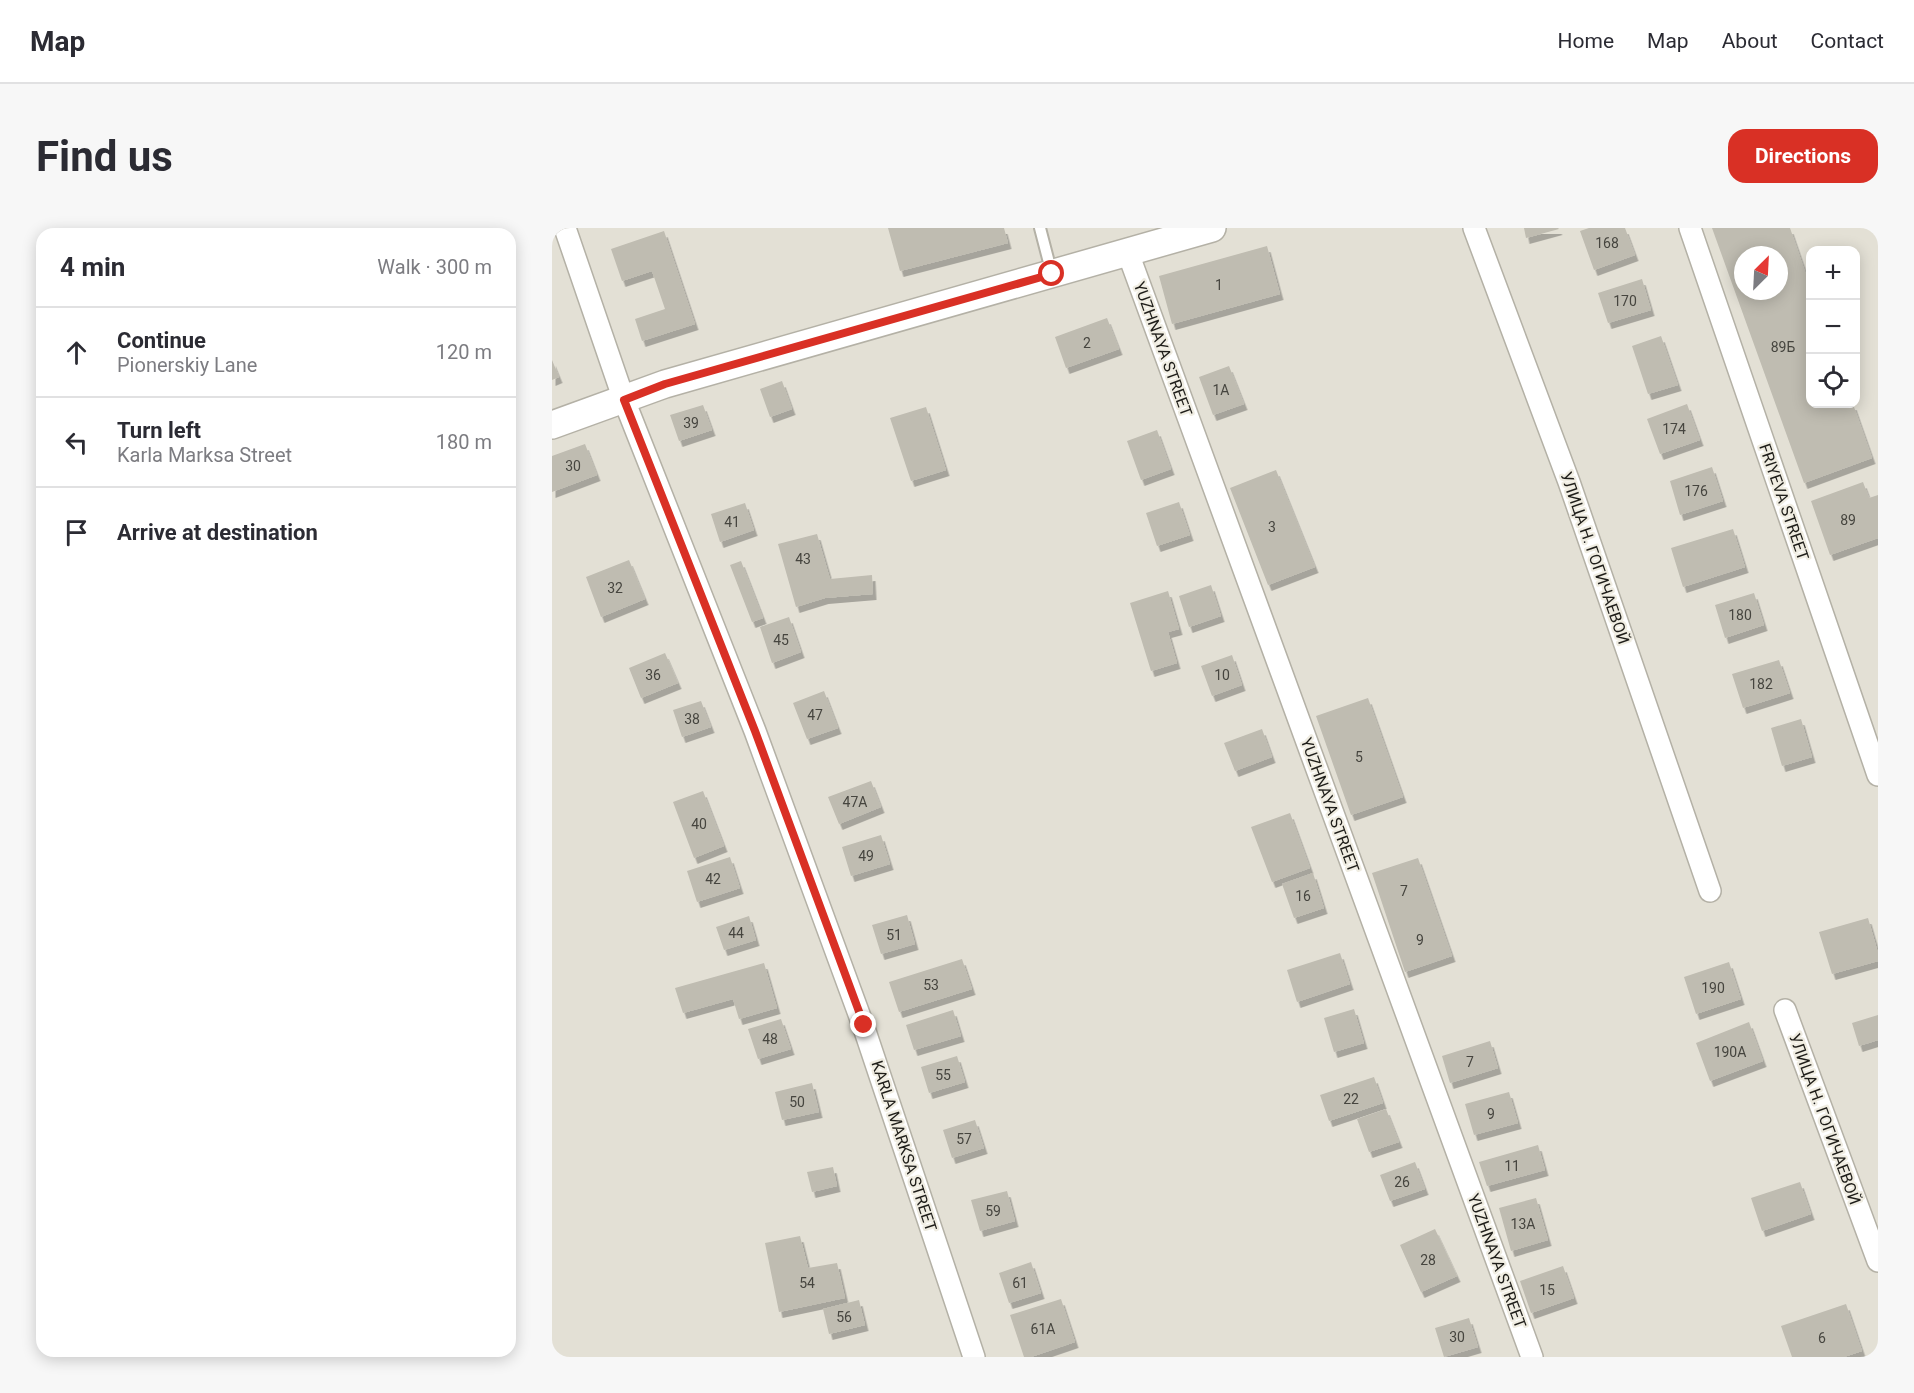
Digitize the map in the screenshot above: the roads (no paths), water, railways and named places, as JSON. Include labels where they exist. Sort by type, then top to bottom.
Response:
[{"type":"street","name":"KARLA MARKSA STREET","points":[[565,228],[624,400],[755,731],[864,1025],[974,1357]]},
{"type":"street","points":[[552,425],[665,384],[1212,228]]},
{"type":"street","name":"УЛИЦА Н. ГОГИЧАЕВОЙ","points":[[1474,228],[1569,482],[1710,891]]},
{"type":"street","name":"FRIYEVA STREET","points":[[1690,228],[1878,775]]},
{"type":"street","name":"YUZHNAYA STREET","points":[[1128,253],[1532,1357]]},
{"type":"street","name":"УЛИЦА Н. ГОГИЧАЕВОЙ","points":[[1785,1010],[1878,1261]]},
{"type":"lane","points":[[1040,228],[1052,274]]}]
